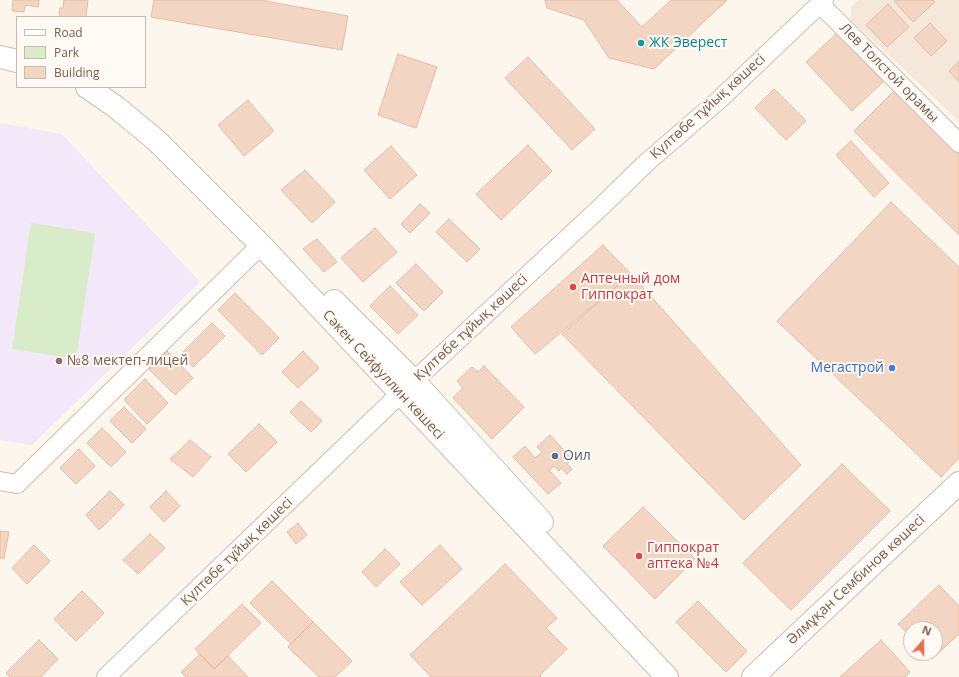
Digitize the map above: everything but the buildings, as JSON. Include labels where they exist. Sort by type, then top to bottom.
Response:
[{"type":"street","name":"Лев Толстой орамы","points":[[822,2],[959,143]]},
{"type":"street","name":"Күлтөбе тұйық көшесі","points":[[106,677],[408,387],[645,164],[721,98],[822,2]]},
{"type":"street","points":[[0,42],[16,46]]},
{"type":"street","points":[[0,57],[16,61]]},
{"type":"street","name":"Сәкен Сейфуллин көшесі","points":[[88,88],[116,107],[157,142],[408,387],[667,677]]},
{"type":"street","name":"Сәкен Сейфуллин көшесі","points":[[114,88],[167,134],[683,677]]},
{"type":"street","points":[[8,483],[261,245]]},
{"type":"street","name":"Әлмұқан Сембинов көшесі","points":[[754,677],[959,483]]},
{"type":"shaded area","points":[[858,0],[959,0],[959,121],[851,20],[851,7]]},
{"type":"shaded area","name":"№8 мектеп-лицей","points":[[0,123],[62,134],[200,282],[32,445],[0,440]]},
{"type":"green space","points":[[31,223],[95,233],[76,359],[12,349]]},
{"type":"place","name":"ЖК Эверест","points":[[641,43]]},
{"type":"place","name":"Аптечный дом Гиппократ","points":[[573,287]]},
{"type":"place","name":"№8 мектеп-лицей","points":[[59,361]]},
{"type":"place","name":"Мегастрой","points":[[892,368]]},
{"type":"place","name":"Оил","points":[[555,456]]},
{"type":"place","name":"Гиппократ аптека №4","points":[[639,556]]}]
